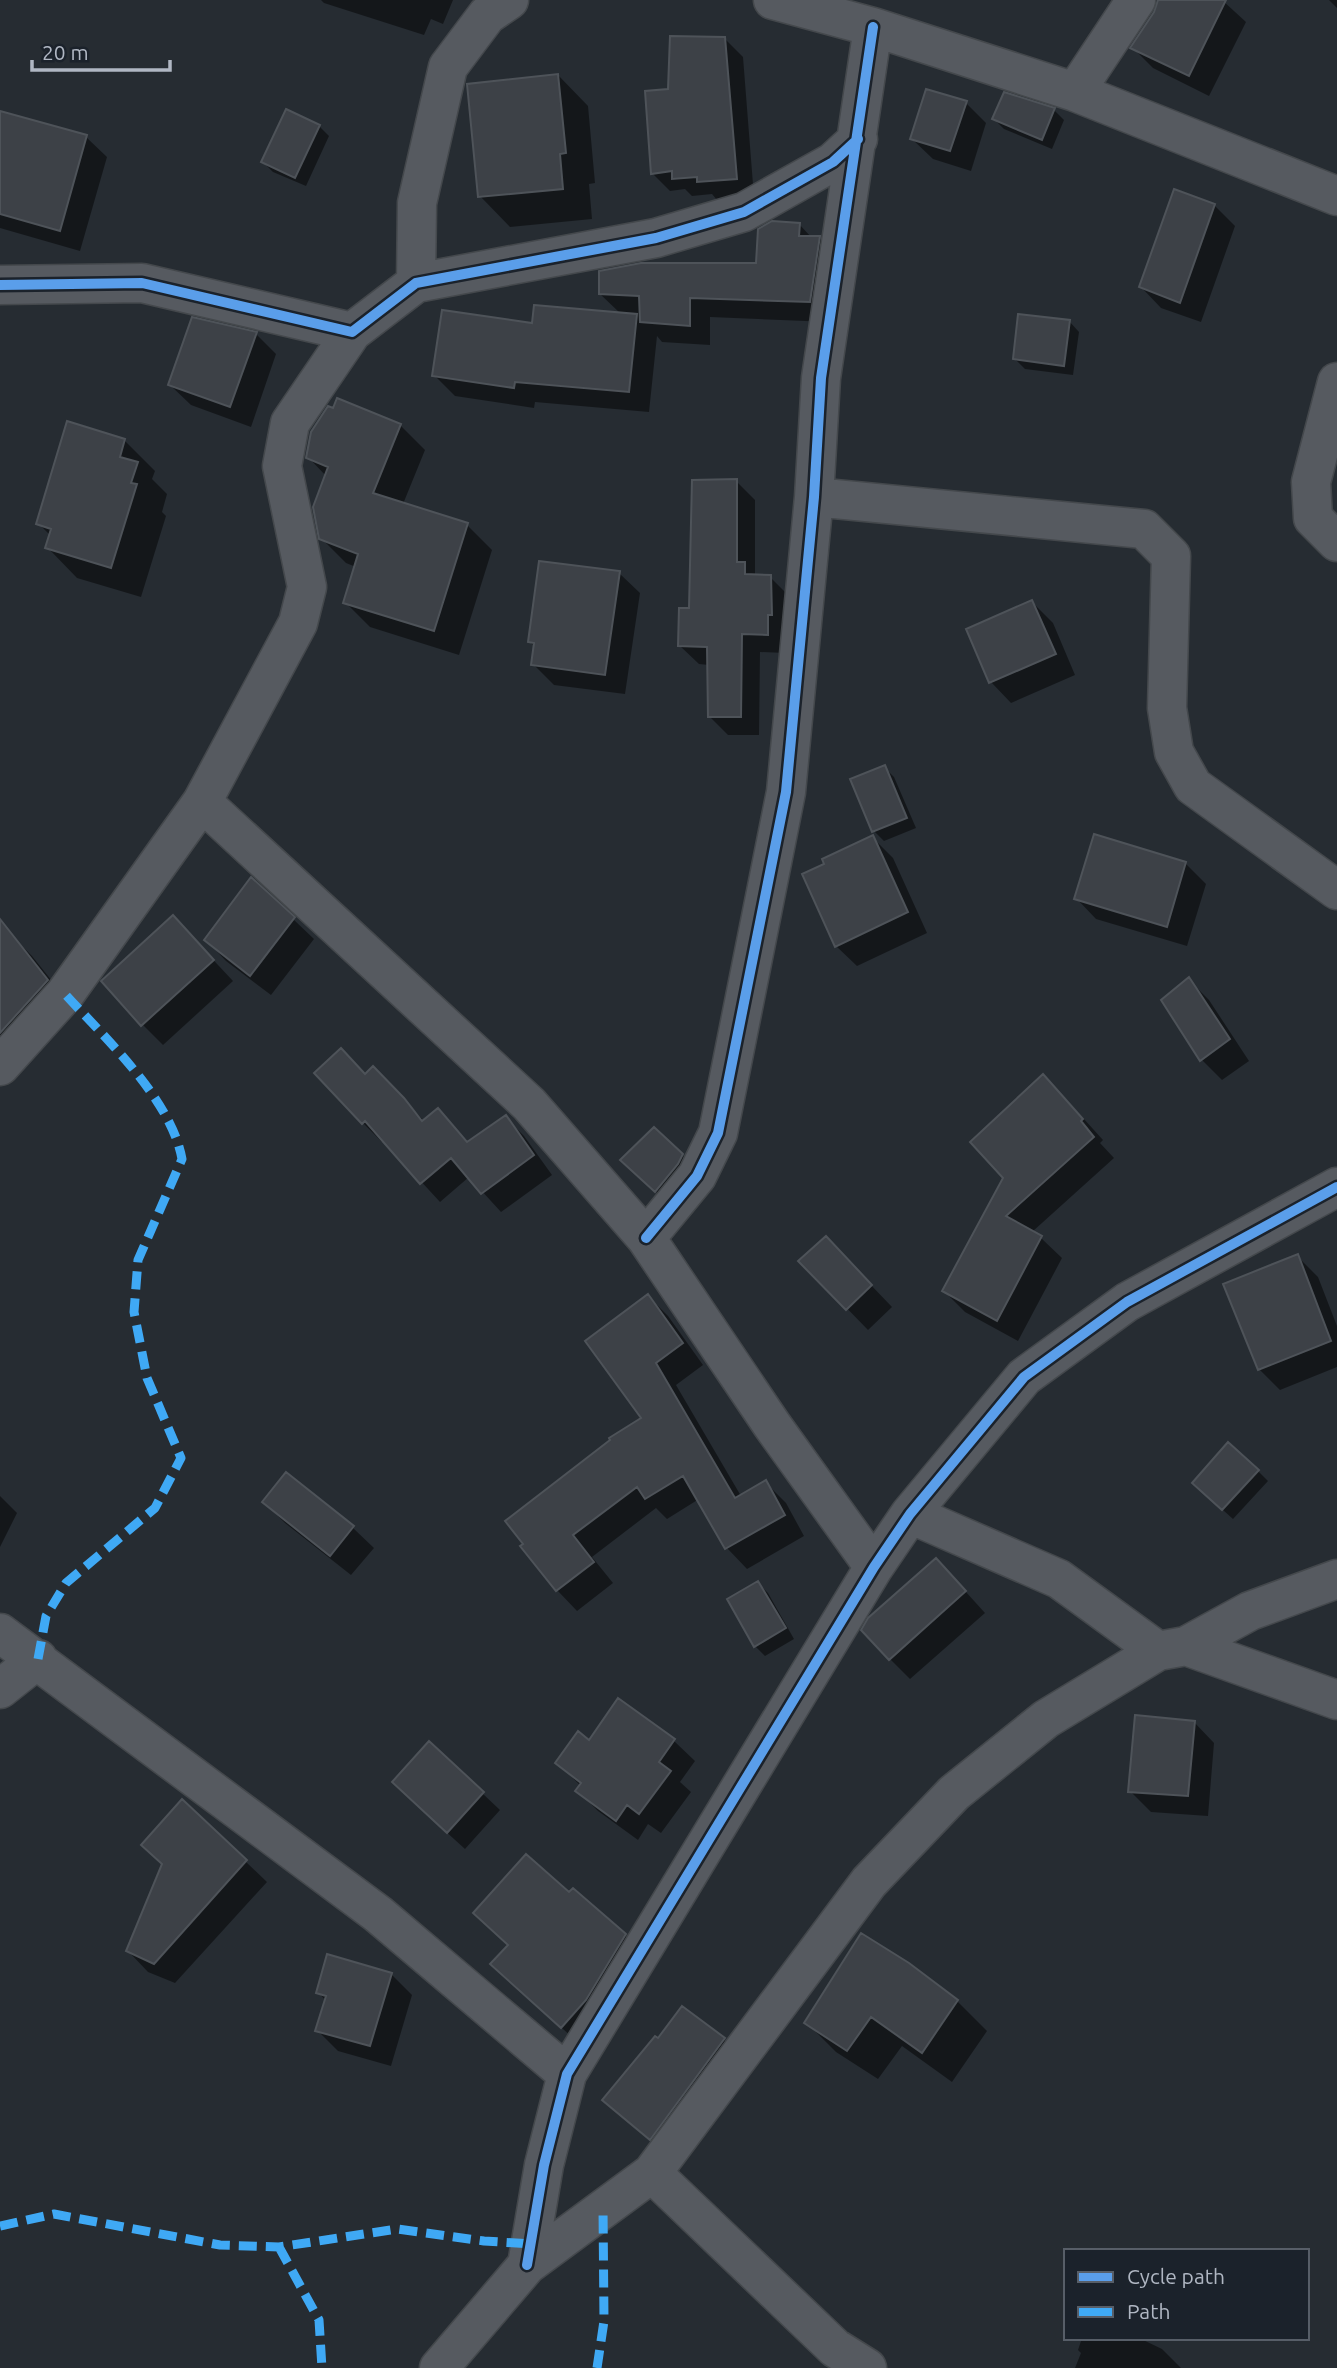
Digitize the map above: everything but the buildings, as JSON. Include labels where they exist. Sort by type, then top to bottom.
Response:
[{"type":"street","points":[[416,283],[417,203],[448,66],[487,15],[509,0]]},
{"type":"street","points":[[773,0],[873,27],[1075,92],[1337,196]]},
{"type":"street","points":[[1075,92],[1136,0]]},
{"type":"street","points":[[646,1238],[697,1176],[718,1133],[786,792],[814,497],[821,378],[873,27]]},
{"type":"street","points":[[0,1066],[65,994],[202,802],[298,623],[307,587],[282,466],[290,423],[352,332],[416,283],[656,239],[744,212],[833,162],[858,139]]},
{"type":"street","points":[[0,285],[142,283],[352,332]]},
{"type":"street","points":[[1337,382],[1311,482],[1313,519],[1337,542]]},
{"type":"street","points":[[814,497],[1144,530],[1171,556],[1167,708],[1174,752],[1193,786],[1337,890]]},
{"type":"street","points":[[202,802],[529,1104],[646,1238],[772,1425],[874,1567]]},
{"type":"street","points":[[527,2265],[544,2165],[567,2074],[874,1567],[909,1514],[1024,1377],[1127,1302],[1337,1187]]},
{"type":"street","points":[[909,1514],[1059,1579],[1172,1649],[1337,1700]]},
{"type":"street","points":[[439,2368],[527,2265],[652,2173],[869,1882],[954,1793],[1046,1719],[1172,1649],[1250,1611],[1337,1579]]},
{"type":"street","points":[[0,1633],[378,1914],[567,2074]]},
{"type":"street","points":[[0,1689],[38,1659]]},
{"type":"street","points":[[652,2173],[835,2348],[867,2368]]},
{"type":"marked path","points":[[38,1659],[46,1616],[66,1583],[155,1508],[181,1458],[147,1378],[134,1312],[138,1260],[182,1159],[165,1114],[151,1092],[117,1050],[65,994]]},
{"type":"marked path","points":[[597,2368],[604,2321],[603,2208]]},
{"type":"marked path","points":[[0,2226],[54,2214],[220,2245],[279,2247],[397,2229],[484,2241],[531,2244]]},
{"type":"marked path","points":[[279,2247],[319,2320],[322,2368]]},
{"type":"cycle path","points":[[646,1238],[697,1176],[718,1133],[786,792],[814,497],[821,378],[873,27]]},
{"type":"cycle path","points":[[0,285],[142,283],[352,332],[416,283],[656,238],[744,212],[833,162],[858,139]]},
{"type":"cycle path","points":[[527,2265],[544,2165],[567,2074],[874,1567],[910,1514],[1024,1377],[1127,1302],[1337,1187]]}]
